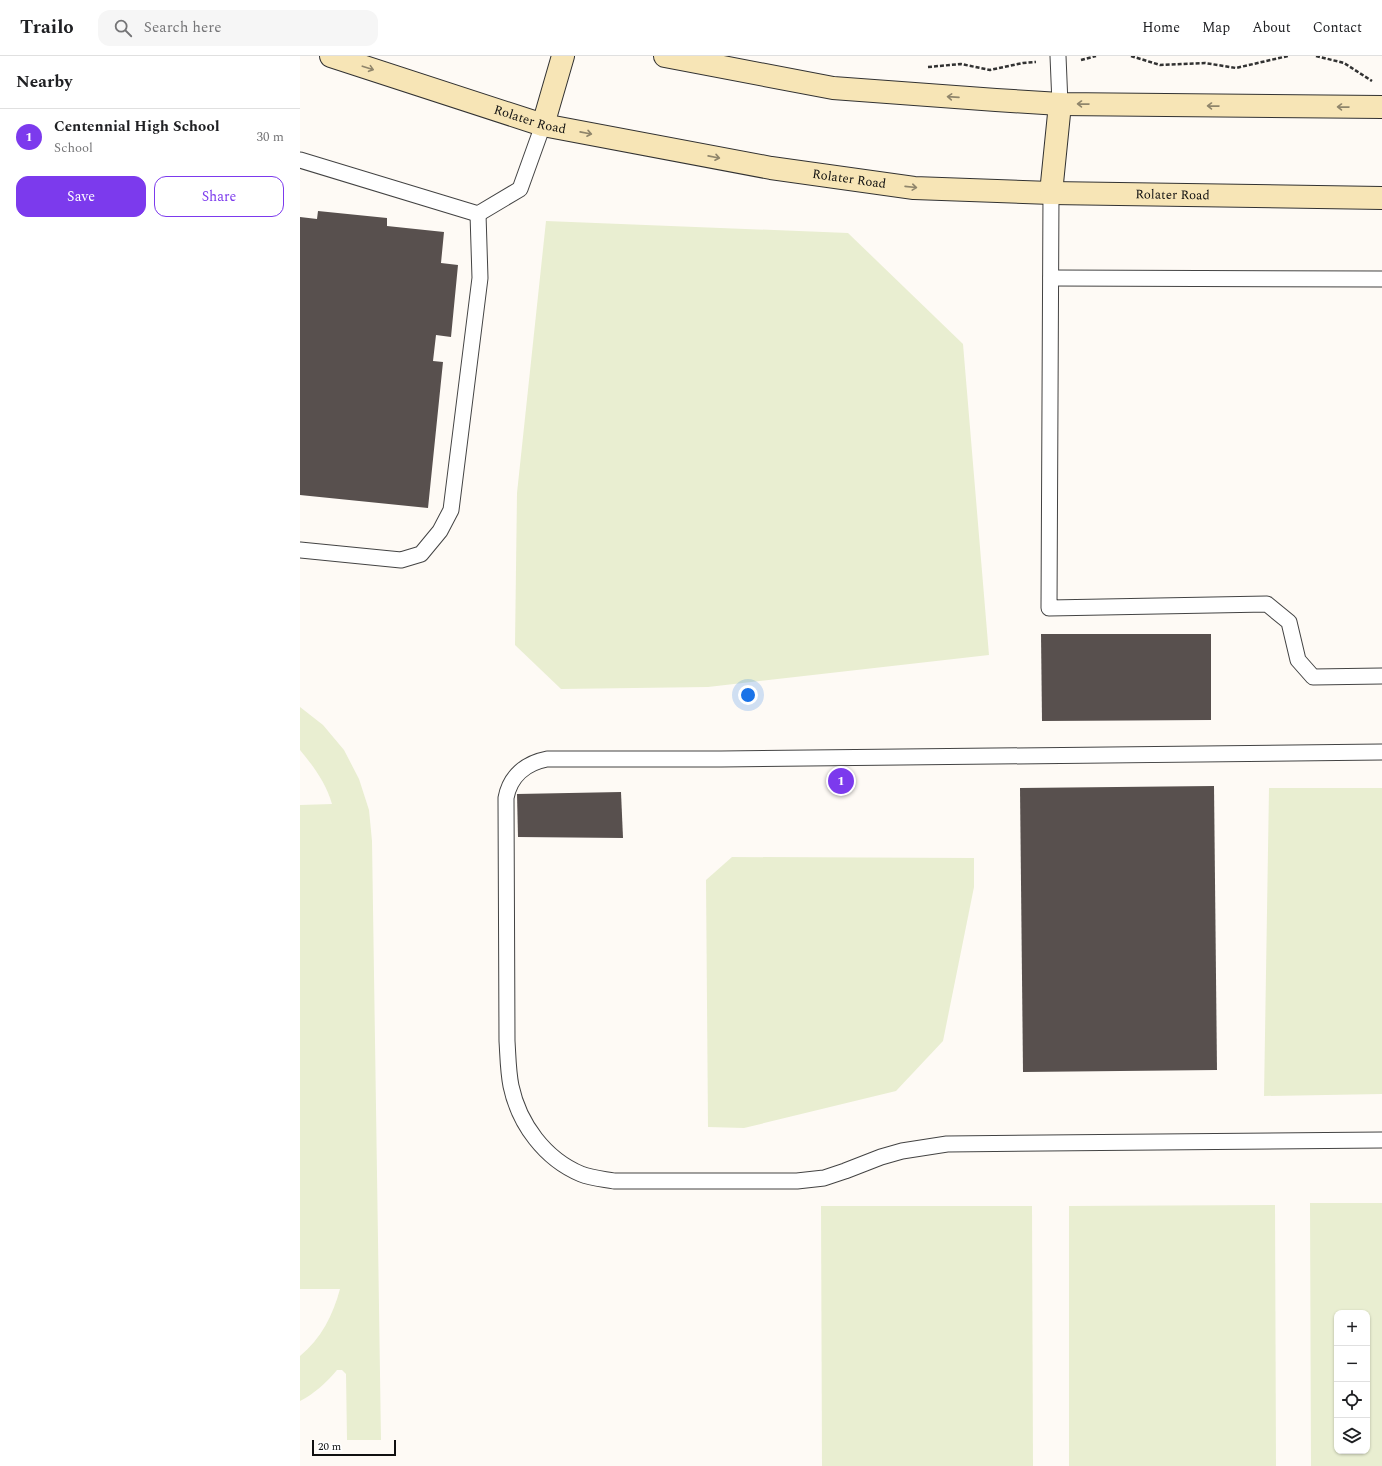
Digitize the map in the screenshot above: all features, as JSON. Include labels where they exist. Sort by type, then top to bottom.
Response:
[{"type":"main road","name":"Rolater Road","points":[[330,56],[543,125],[771,168],[914,188],[1382,198]]},
{"type":"main road","points":[[543,125],[563,56]]},
{"type":"main road","points":[[665,56],[833,88],[1060,104],[1382,108]]},
{"type":"main road","points":[[1051,192],[1060,104]]},
{"type":"lane","points":[[1057,58],[1060,104]]},
{"type":"lane","points":[[300,160],[478,214],[520,189],[543,125]]},
{"type":"lane","points":[[1051,192],[1049,608],[1267,604],[1289,622],[1298,660],[1313,677],[1382,676]]},
{"type":"lane","points":[[300,550],[401,560],[421,554],[440,531],[451,510],[479,286],[478,214]]},
{"type":"lane","points":[[1051,278],[1382,279]]},
{"type":"lane","points":[[1382,752],[729,759],[547,759],[533,762],[524,768],[509,786],[506,798],[507,1041],[511,1088],[523,1119],[540,1145],[566,1166],[581,1174],[595,1178],[620,1181],[781,1182],[824,1178],[896,1153],[947,1144],[1382,1140]]},
{"type":"path","points":[[926,68],[961,64],[990,70],[1057,58],[1079,60],[1096,56]]},
{"type":"path","points":[[1131,56],[1160,65],[1205,63],[1236,68],[1288,56]]},
{"type":"path","points":[[1316,56],[1344,63],[1374,82]]},
{"type":"green space","points":[[546,221],[848,233],[963,344],[989,655],[708,687],[561,689],[515,645],[517,493]]},
{"type":"green space","points":[[300,707],[323,725],[344,750],[359,779],[369,810],[372,841],[381,1440],[347,1440],[346,1374],[342,1370],[337,1370],[320,1387],[300,1401],[300,1356],[314,1342],[325,1326],[334,1308],[340,1289],[300,1289],[300,805],[332,804],[319,776],[300,750]]},
{"type":"green space","points":[[1269,788],[1382,788],[1382,1094],[1264,1096]]},
{"type":"green space","points":[[732,857],[974,858],[974,887],[943,1041],[896,1091],[744,1128],[708,1127],[706,880]]},
{"type":"green space","points":[[1310,1203],[1382,1203],[1382,1466],[1311,1466]]},
{"type":"green space","points":[[1275,1205],[1276,1466],[1069,1466],[1069,1206]]},
{"type":"green space","points":[[821,1206],[1032,1206],[1033,1466],[822,1466]]},
{"type":"building","points":[[318,211],[387,218],[387,226],[444,232],[441,263],[458,265],[451,337],[436,335],[433,361],[443,362],[428,508],[300,495],[300,217],[317,219]]},
{"type":"building","points":[[1041,634],[1211,634],[1211,720],[1042,721]]},
{"type":"building","points":[[1214,786],[1217,1070],[1023,1072],[1020,788]]},
{"type":"building","points":[[621,792],[623,838],[518,837],[517,794]]},
{"type":"place","name":"Centennial High School","points":[[841,781]]}]
